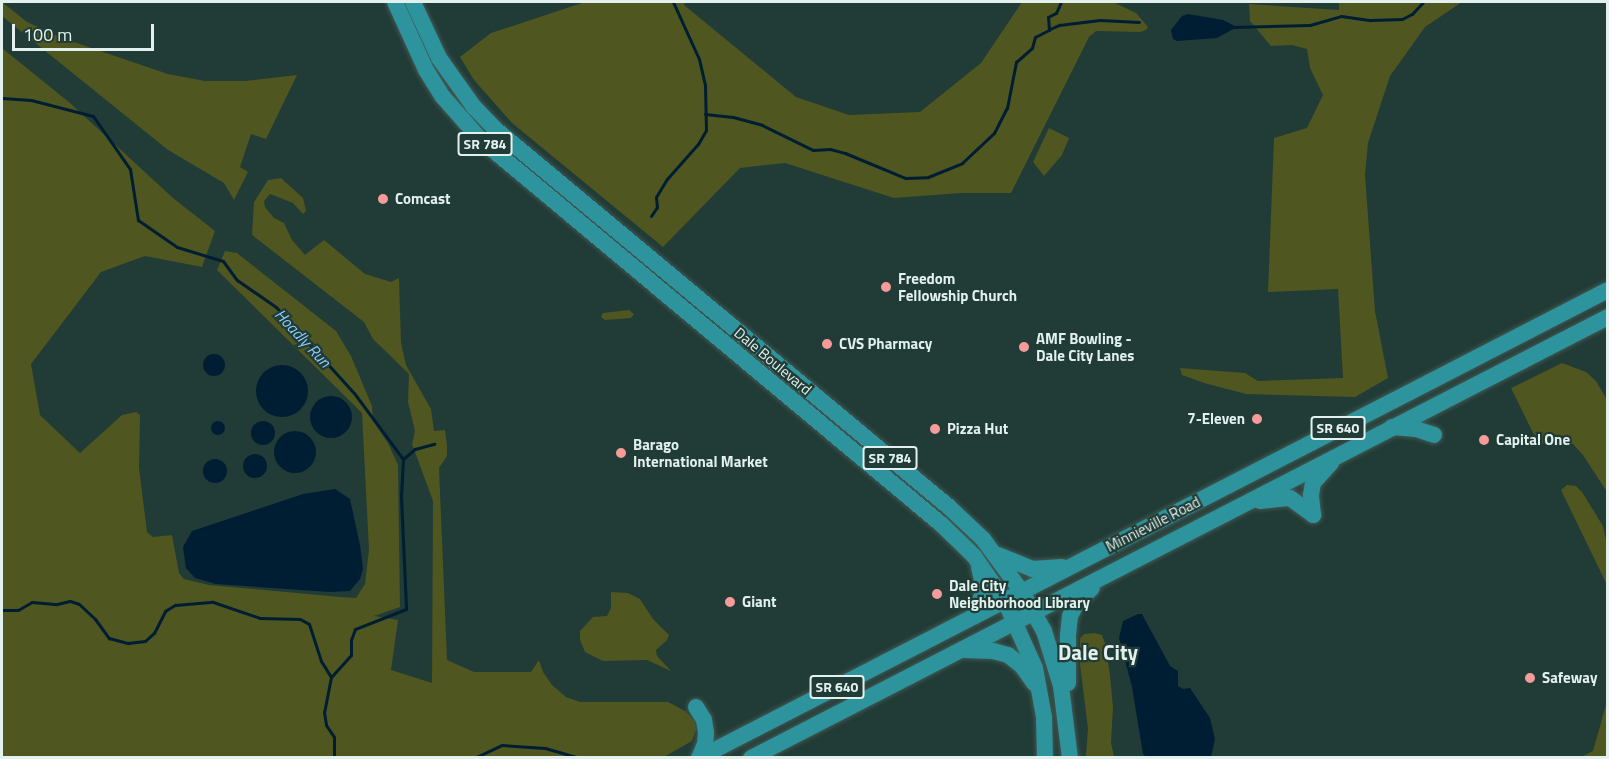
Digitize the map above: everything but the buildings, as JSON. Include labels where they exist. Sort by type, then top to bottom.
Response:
[{"type":"main road","name":"Dale Boulevard","points":[[395,2],[426,70],[443,97],[480,139],[941,524],[974,556],[1016,621],[1035,669],[1041,693],[1045,758]]},
{"type":"main road","name":"Dale Boulevard","points":[[413,2],[439,58],[468,100],[495,129],[949,507],[993,552],[1034,612],[1053,655],[1066,707],[1070,758]]},
{"type":"main road","name":"Minnieville Road","points":[[699,758],[1608,290]]},
{"type":"main road","name":"Minnieville Road","points":[[751,758],[1608,317]]},
{"type":"main road","points":[[1391,427],[1416,429],[1434,435]]},
{"type":"main road","points":[[1242,505],[1287,497],[1296,501],[1313,515],[1313,483],[1342,453]]},
{"type":"main road","points":[[993,552],[1032,569],[1069,567]]},
{"type":"main road","points":[[974,556],[984,585],[980,606],[975,616]]},
{"type":"main road","points":[[1066,707],[1070,616],[1078,601],[1105,575]]},
{"type":"main road","points":[[961,650],[993,651],[1008,655],[1022,666],[1041,693]]},
{"type":"main road","points":[[696,707],[704,720],[706,733],[705,744],[699,758]]},
{"type":"green space","points":[[2,2],[27,22],[65,39],[168,74],[205,81],[245,81],[297,75],[266,139],[251,134],[240,167],[248,172],[234,200],[224,183],[168,150],[2,16]]},
{"type":"green space","points":[[585,2],[685,2],[684,5],[796,97],[849,115],[920,112],[981,63],[1022,2],[1113,2],[1136,13],[1148,27],[1140,32],[1096,31],[1089,37],[1011,193],[961,193],[894,198],[785,163],[740,168],[663,247],[512,123],[474,80],[460,57],[491,33]]},
{"type":"green space","points":[[1339,2],[1462,2],[1425,27],[1390,76],[1368,143],[1365,175],[1375,311],[1388,378],[1355,397],[1246,394],[1182,375],[1180,368],[1245,373],[1258,381],[1343,378],[1338,289],[1268,292],[1274,138],[1307,128],[1323,95],[1310,68],[1307,49],[1292,45],[1271,46],[1250,21],[1249,4],[1339,10]]},
{"type":"green space","points":[[2,48],[70,103],[173,198],[215,231],[202,267],[145,256],[101,272],[31,364],[40,415],[80,453],[122,415],[136,412],[140,415],[139,468],[147,532],[153,537],[172,535],[179,573],[184,579],[209,585],[356,598],[365,584],[369,550],[362,413],[217,270],[225,251],[237,253],[336,331],[351,356],[372,406],[373,421],[388,443],[398,465],[400,607],[374,616],[398,620],[391,670],[432,683],[433,501],[412,444],[415,431],[408,402],[409,374],[373,339],[364,322],[252,235],[254,202],[268,180],[281,178],[303,198],[306,211],[303,214],[293,203],[270,194],[264,201],[265,207],[274,218],[284,223],[292,240],[305,255],[324,240],[365,274],[391,282],[399,278],[401,343],[406,365],[431,409],[434,431],[445,430],[447,456],[439,468],[447,660],[474,672],[531,672],[539,660],[543,672],[552,685],[566,697],[580,702],[668,702],[685,711],[695,721],[696,730],[692,741],[662,758],[2,757]]},
{"type":"green space","points":[[1049,128],[1069,138],[1062,155],[1044,176],[1033,162]]},
{"type":"green space","points":[[629,310],[634,314],[631,318],[605,320],[601,317],[603,313]]},
{"type":"green space","points":[[1562,363],[1586,372],[1596,381],[1607,400],[1607,492],[1583,455],[1573,444],[1555,439],[1539,445],[1511,388]]},
{"type":"green space","points":[[1567,485],[1576,486],[1582,492],[1603,526],[1607,545],[1607,585],[1561,490]]},
{"type":"green space","points":[[611,592],[628,593],[640,599],[653,619],[669,635],[656,650],[657,656],[671,671],[647,660],[603,661],[585,652],[580,640],[580,631],[593,617],[607,616],[611,608]]},
{"type":"green space","points":[[1084,634],[1102,635],[1105,643],[1110,675],[1113,707],[1111,743],[1114,757],[1086,757],[1088,729],[1080,664],[1080,638]]},
{"type":"green space","points":[[1607,701],[1607,757],[1581,757],[1593,751]]},
{"type":"water","points":[[1188,14],[1223,20],[1237,27],[1217,38],[1177,41],[1173,39],[1171,30],[1182,16]]},
{"type":"water","points":[[214,354],[222,357],[225,365],[222,373],[214,376],[206,373],[203,365],[206,357]]},
{"type":"water","points":[[282,365],[296,369],[304,377],[308,391],[304,405],[296,413],[282,417],[268,413],[260,405],[256,391],[260,377],[268,369]]},
{"type":"water","points":[[331,396],[346,402],[352,417],[346,432],[331,438],[316,432],[310,417],[316,402]]},
{"type":"water","points":[[215,421],[221,421],[225,428],[221,435],[215,435],[211,431],[211,425]]},
{"type":"water","points":[[263,421],[271,425],[275,433],[271,441],[263,445],[255,441],[251,433],[255,425]]},
{"type":"water","points":[[295,431],[303,432],[310,437],[315,444],[315,460],[310,467],[303,472],[295,473],[287,472],[280,467],[275,460],[274,452],[275,444],[280,437],[287,432]]},
{"type":"water","points":[[255,454],[260,455],[266,461],[266,471],[260,477],[255,478],[250,477],[244,471],[243,466],[244,461],[250,455]]},
{"type":"water","points":[[215,459],[220,460],[226,466],[226,476],[220,482],[215,483],[210,482],[204,476],[203,471],[204,466],[210,460]]},
{"type":"water","points":[[335,489],[350,499],[360,545],[363,569],[360,579],[350,591],[330,592],[216,584],[195,578],[186,568],[183,547],[192,531],[303,494]]},
{"type":"water","points":[[1142,614],[1170,666],[1178,671],[1178,686],[1183,689],[1190,688],[1210,718],[1215,739],[1211,757],[1147,758],[1143,754],[1132,687],[1119,638],[1123,621]]},
{"type":"waterway","points":[[651,216],[657,207],[656,197],[667,179],[698,144],[706,130],[705,85],[699,59],[673,2]]},
{"type":"waterway","points":[[705,114],[733,117],[762,125],[813,150],[830,149],[845,153],[905,178],[928,177],[962,163],[994,133],[1007,108],[1016,62],[1032,48],[1035,37],[1049,30],[1048,17],[1056,13],[1061,2]]},
{"type":"waterway","points":[[1233,27],[1310,25],[1341,16],[1371,20],[1402,19],[1412,14],[1423,2]]},
{"type":"waterway","points":[[1050,29],[1059,25],[1100,20],[1139,22]]},
{"type":"waterway","name":"Hoadly Run","points":[[2,98],[31,100],[93,116],[130,169],[138,220],[177,247],[223,261],[237,280],[276,307],[354,393],[403,459],[401,497],[406,609],[355,629],[351,640],[351,655],[331,677]]},
{"type":"waterway","points":[[403,459],[415,449],[434,444]]},
{"type":"waterway","points":[[2,610],[18,610],[32,602],[57,604],[70,601],[79,604],[95,619],[109,638],[128,643],[145,641],[154,633],[165,611],[175,605],[213,602],[260,618],[300,619],[309,624],[321,661],[331,677],[324,712],[326,725],[334,737],[334,758]]},
{"type":"waterway","points":[[474,758],[502,745],[545,748],[580,758]]},
{"type":"place","name":"Comcast","points":[[383,199]]},
{"type":"place","name":"Freedom Fellowship Church","points":[[886,287]]},
{"type":"place","name":"CVS Pharmacy","points":[[827,344]]},
{"type":"place","name":"AMF Bowling - Dale City Lanes","points":[[1024,347]]},
{"type":"place","name":"7-Eleven","points":[[1257,419]]},
{"type":"place","name":"Pizza Hut","points":[[935,429]]},
{"type":"place","name":"Capital One","points":[[1484,440]]},
{"type":"place","name":"Barago International Market","points":[[621,453]]},
{"type":"place","name":"Dale City Neighborhood Library","points":[[937,594]]},
{"type":"place","name":"Giant","points":[[730,602]]},
{"type":"place","name":"Safeway","points":[[1530,678]]},
{"type":"district","name":"Dale City","points":[[1098,652]]}]
